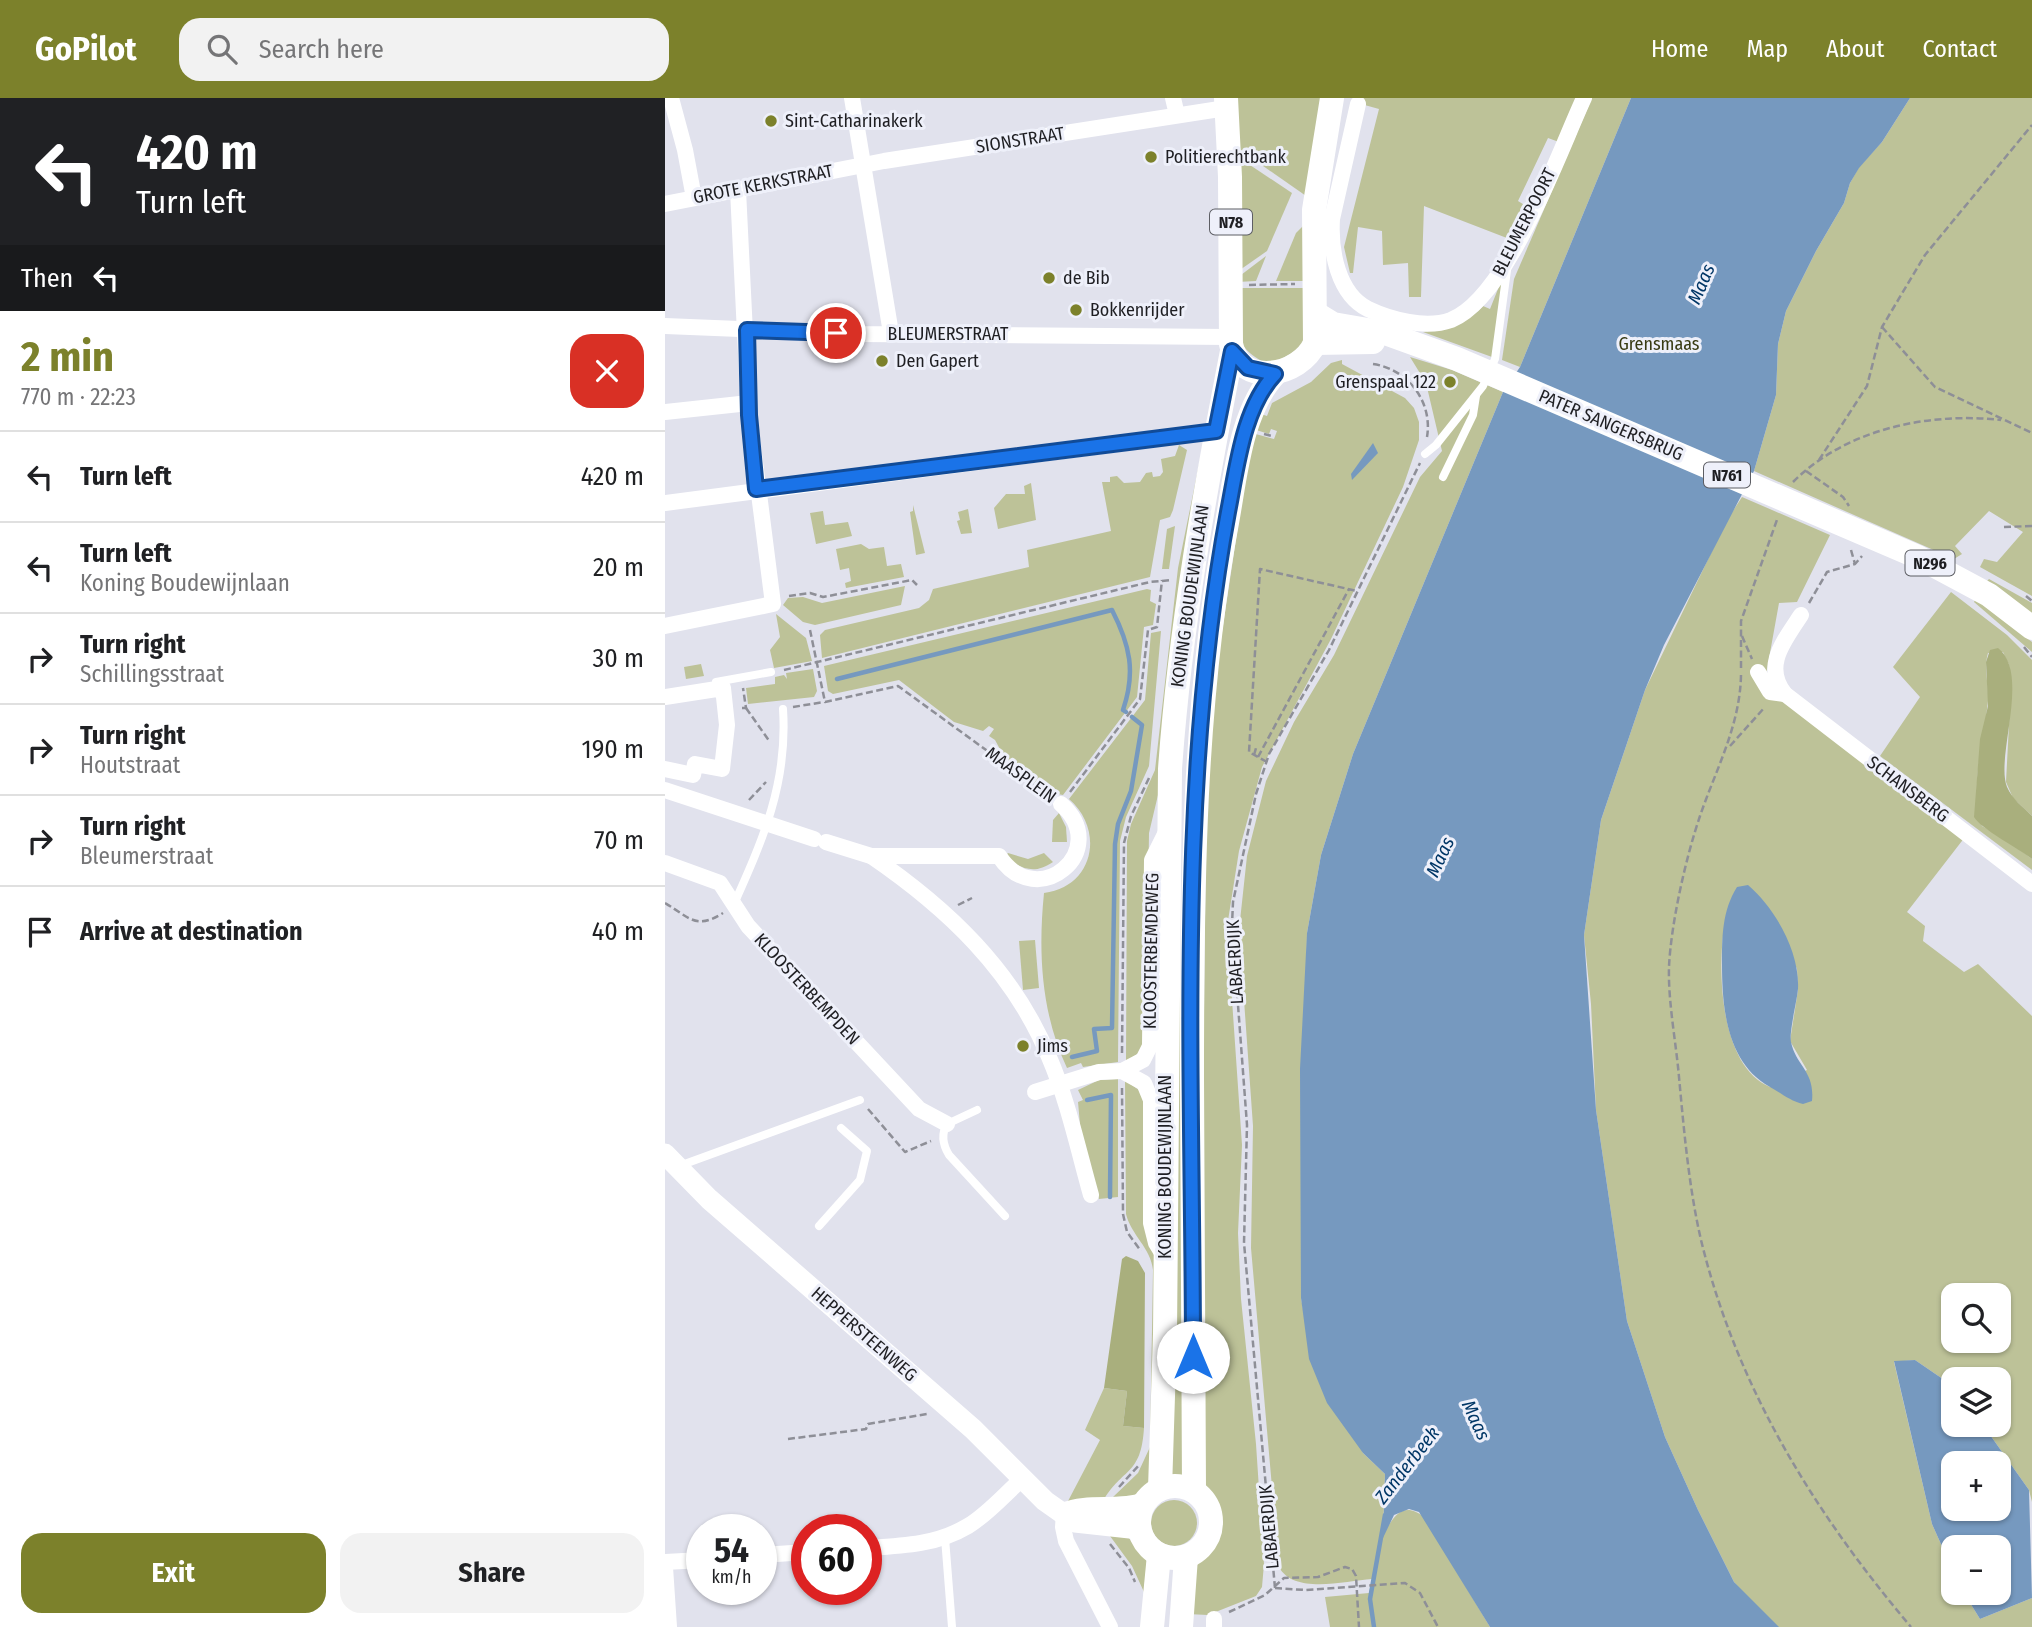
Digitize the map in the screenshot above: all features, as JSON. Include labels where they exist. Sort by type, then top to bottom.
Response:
[{"type":"main road","name":"N78","points":[[1226,103],[1231,285],[1227,342]]},
{"type":"main road","points":[[1227,342],[1248,368],[1275,374],[1304,361],[1315,343],[1314,210],[1331,105]]},
{"type":"main road","name":"PATER SANGERSBRUG","points":[[1315,313],[1333,324],[1385,332],[1402,341],[1483,369],[1819,514]]},
{"type":"main road","name":"PATER SANGERSBRUG","points":[[1315,343],[1402,341]]},
{"type":"main road","name":"KONING BOUDEWIJNLAAN","points":[[1152,1496],[1163,1466],[1155,1256],[1164,840],[1175,704],[1193,558],[1216,431],[1227,342]]},
{"type":"main road","name":"KONING BOUDEWIJNLAAN","points":[[1194,1491],[1191,926],[1201,712],[1220,559],[1240,454],[1251,416],[1263,389],[1275,374]]},
{"type":"main road","name":"N296","points":[[1819,514],[1960,578],[2032,628]]},
{"type":"main road","points":[[1139,1529],[1150,1549],[1159,1555],[1177,1559],[1186,1557],[1203,1545],[1211,1526],[1208,1506],[1194,1491],[1183,1486],[1152,1496]]},
{"type":"main road","name":"N78","points":[[1139,1529],[1152,1496]]},
{"type":"main road","points":[[1152,1627],[1159,1555]]},
{"type":"main road","points":[[1181,1627],[1186,1557]]},
{"type":"street","points":[[671,98],[694,198]]},
{"type":"street","points":[[852,98],[891,333]]},
{"type":"street","points":[[1173,98],[1177,115]]},
{"type":"street","name":"BLEUMERPOORT","points":[[1331,105],[1357,111],[1331,226],[1341,280],[1353,299],[1389,316],[1416,323],[1443,322],[1475,305],[1508,260],[1584,98]]},
{"type":"street","name":"SIONSTRAAT","points":[[862,165],[1177,115],[1226,103]]},
{"type":"street","name":"GROTE KERKSTRAAT","points":[[665,204],[862,165]]},
{"type":"street","points":[[665,626],[773,604],[756,489],[738,190]]},
{"type":"street","name":"BLEUMERSTRAAT","points":[[665,326],[1227,342]]},
{"type":"street","points":[[665,412],[749,403]]},
{"type":"street","points":[[665,503],[1216,431]]},
{"type":"street","points":[[1785,694],[1776,682],[1775,660],[1801,615]]},
{"type":"street","name":"SCHANSBERG","points":[[1758,672],[1770,692],[1785,694],[2032,884]]},
{"type":"street","points":[[665,697],[723,688],[727,725],[722,769],[695,764],[693,775],[665,769]]},
{"type":"street","points":[[665,790],[871,856],[999,856],[1019,876],[1036,880],[1049,877],[1068,866],[1078,848],[1076,823],[1061,804]]},
{"type":"street","points":[[1164,840],[1183,846],[1194,858]]},
{"type":"street","name":"KLOOSTERBEMDEWEG","points":[[1122,1075],[1143,1059],[1150,1046],[1152,860],[1164,840]]},
{"type":"street","points":[[871,856],[936,903],[981,949],[1026,1011],[1066,1083],[1091,1195]]},
{"type":"street","name":"KLOOSTERBEMPDEN","points":[[665,863],[720,883],[733,907],[919,1109],[945,1130]]},
{"type":"street","points":[[1150,1046],[1151,1223],[1156,1243],[1155,1256]]},
{"type":"street","points":[[1035,1092],[1098,1072],[1122,1075],[1143,1083],[1151,1100]]},
{"type":"street","name":"HEPPERSTEENWEG","points":[[671,1160],[789,1259],[1045,1502],[1079,1523],[1139,1529]]},
{"type":"street","points":[[882,1547],[920,1544],[945,1538],[970,1525],[1022,1479]]},
{"type":"street","points":[[1110,1627],[1066,1541],[1064,1513],[1079,1509],[1120,1509],[1152,1496]]},
{"type":"street","points":[[669,1627],[665,1565],[686,1562]]},
{"type":"lane","points":[[1425,454],[1436,445],[1477,394],[1495,359],[1508,278],[1508,260]]},
{"type":"lane","points":[[1443,477],[1473,415],[1477,394]]},
{"type":"lane","points":[[665,690],[771,671]]},
{"type":"lane","points":[[733,907],[769,824],[781,770],[783,709]]},
{"type":"lane","points":[[671,1160],[860,1100]]},
{"type":"lane","points":[[977,1110],[945,1130],[949,1155],[1005,1216]]},
{"type":"lane","points":[[819,1226],[860,1180],[867,1151],[842,1128]]},
{"type":"lane","points":[[945,1538],[952,1627]]},
{"type":"path","points":[[1817,462],[1867,386],[1882,327],[1925,255],[2032,125]]},
{"type":"path","points":[[1231,285],[1315,284]]},
{"type":"path","points":[[1882,327],[1935,387],[2032,433]]},
{"type":"path","name":"LABAERDIJK","points":[[1214,1623],[1275,1588],[1244,1243],[1247,1125],[1232,925],[1233,902],[1253,808],[1267,762],[1329,650],[1425,454],[1429,426],[1428,412],[1420,397],[1397,371],[1366,363]]},
{"type":"path","points":[[1789,492],[1794,481],[1806,471],[1850,442],[1889,429],[1942,418],[2001,420]]},
{"type":"path","points":[[1806,471],[1845,499],[1850,513]]},
{"type":"path","points":[[1780,514],[1767,543],[1740,631],[1741,695],[1728,748],[1699,817],[1683,882],[1669,967],[1684,1129],[1701,1239],[1727,1327],[1760,1402],[1804,1487],[1857,1564],[1911,1627]]},
{"type":"path","points":[[2004,527],[2032,526]]},
{"type":"path","points":[[1851,547],[1855,564]]},
{"type":"path","points":[[1801,615],[1827,572],[1855,564],[1864,555]]},
{"type":"path","points":[[1267,762],[1249,752],[1260,569],[1357,592]]},
{"type":"path","points":[[789,596],[810,593],[823,597],[912,580],[917,585]]},
{"type":"path","points":[[785,669],[1162,580],[1172,580]]},
{"type":"path","name":"MAASPLEIN","points":[[783,709],[898,686],[1061,804],[1140,699],[1148,630],[1157,627],[1162,580]]},
{"type":"path","points":[[1256,756],[1349,589]]},
{"type":"path","points":[[810,630],[825,702]]},
{"type":"path","points":[[1740,631],[1758,672]]},
{"type":"path","points":[[746,708],[766,738],[782,754]]},
{"type":"path","points":[[1728,748],[1762,709]]},
{"type":"path","points":[[1256,748],[1256,756]]},
{"type":"path","points":[[721,807],[748,801],[781,770]]},
{"type":"path","points":[[665,903],[702,923],[713,921],[733,907]]},
{"type":"path","name":"KONING BOUDEWIJNLAAN","points":[[1122,1075],[1123,1214],[1127,1232],[1155,1256]]},
{"type":"path","points":[[860,1100],[905,1152],[945,1130]]},
{"type":"path","points":[[788,1439],[866,1429],[869,1424],[951,1410]]},
{"type":"path","points":[[1115,1490],[1133,1474],[1143,1457]]},
{"type":"path","points":[[1108,1540],[1129,1568],[1137,1590]]},
{"type":"path","points":[[1275,1588],[1285,1578],[1318,1577],[1345,1567],[1352,1569],[1356,1576],[1359,1627]]},
{"type":"path","points":[[1275,1588],[1305,1590],[1405,1583],[1416,1589],[1438,1627]]},
{"type":"green space","points":[[1235,98],[1327,98],[1309,198],[1236,147]]},
{"type":"green space","points":[[1362,98],[1579,98],[1559,142],[1548,138],[1518,201],[1529,208],[1512,240],[1424,206],[1421,297],[1409,297],[1408,263],[1383,265],[1382,231],[1358,227],[1353,273],[1350,273],[1344,247],[1379,109],[1361,104]]},
{"type":"green space","points":[[1592,98],[1631,98],[1520,367],[1502,360],[1514,279]]},
{"type":"green space","points":[[1910,98],[2032,98],[2032,596],[1980,567],[1984,559],[1997,562],[2023,532],[1989,511],[1955,546],[1962,554],[1954,559],[1754,471],[1776,395],[1778,344],[1786,311],[1844,203],[1850,183],[1859,167],[1882,142]]},
{"type":"green space","points":[[1235,155],[1292,193],[1267,251],[1237,272]]},
{"type":"green space","points":[[1304,225],[1307,281],[1276,281],[1296,233]]},
{"type":"green space","points":[[1266,256],[1256,281],[1237,282],[1237,278]]},
{"type":"green space","points":[[1504,274],[1492,357],[1423,332],[1463,321],[1483,306],[1490,309]]},
{"type":"green space","points":[[1237,288],[1308,288],[1304,346],[1271,365],[1248,352],[1239,336]]},
{"type":"green space","points":[[1410,357],[1452,370],[1503,392],[1353,754],[1321,855],[1307,933],[1301,1298],[1306,1326],[1363,1453],[1385,1474],[1383,1535],[1399,1513],[1410,1510],[1424,1517],[1490,1627],[1330,1627],[1325,1597],[1369,1593],[1372,1579],[1308,1584],[1286,1576],[1279,1567],[1251,1248],[1253,1126],[1239,930],[1247,856],[1266,781],[1294,722],[1334,655],[1420,477],[1442,451],[1426,383]]},
{"type":"green space","points":[[1342,360],[1342,364],[1405,398],[1414,408],[1419,422],[1419,440],[1403,487],[1331,639],[1262,767],[1239,851],[1227,927],[1242,1145],[1238,1233],[1241,1299],[1256,1444],[1264,1564],[1262,1587],[1256,1596],[1208,1615],[1187,1614],[1197,1563],[1212,1546],[1219,1524],[1216,1507],[1199,1478],[1207,732],[1252,433],[1274,439],[1277,431],[1271,429],[1269,434],[1253,429],[1258,413],[1267,416],[1272,403],[1311,382],[1331,363]]},
{"type":"green space","points":[[1204,440],[1162,778],[1149,833],[1146,1034],[1140,1052],[1126,1062],[1127,841],[1131,824],[1155,770],[1178,568]]},
{"type":"green space","points":[[1179,445],[1187,450],[1173,510],[1170,517],[1160,520],[1150,577],[822,658],[820,635],[825,630],[919,608],[929,600],[933,589],[1029,567],[1027,550],[1111,531],[1102,482],[1110,482],[1110,477],[1117,476],[1124,483],[1140,482],[1146,473],[1152,472],[1153,477],[1160,476],[1163,472],[1161,459],[1175,456]]},
{"type":"green space","points":[[1031,483],[1036,520],[998,529],[994,508],[1006,494],[1025,494],[1024,486]]},
{"type":"green space","points":[[1742,497],[1830,535],[1797,602],[1779,603],[1766,675],[1965,837],[1907,912],[1925,926],[1923,941],[1964,972],[1978,964],[2032,1016],[2032,1502],[2029,1490],[2011,1465],[2011,1451],[2001,1451],[1991,1437],[2011,1437],[2011,1367],[1941,1367],[1941,1378],[1915,1360],[1894,1362],[1932,1524],[1941,1544],[1941,1605],[1971,1605],[1980,1619],[2032,1598],[2032,1627],[1772,1627],[1734,1582],[1665,1437],[1627,1321],[1596,1110],[1591,1004],[1584,935],[1601,820],[1645,690],[1727,520]],"holes":[[[1775,918],[1797,969],[1798,990],[1790,1041],[1807,1070],[1770,1087],[1754,1077],[1733,1042],[1723,997],[1723,936]]]},
{"type":"green space","points":[[913,505],[925,553],[916,555],[910,512],[913,511]]},
{"type":"green space","points":[[968,509],[972,533],[961,534],[957,521],[960,520],[958,512]]},
{"type":"green space","points":[[823,511],[825,525],[848,522],[852,536],[816,544],[810,513]]},
{"type":"green space","points":[[1175,526],[1169,569],[1162,569],[1167,529]]},
{"type":"green space","points":[[861,544],[869,549],[884,547],[887,566],[901,564],[904,577],[846,588],[845,583],[851,581],[849,568],[840,570],[836,549]]},
{"type":"green space","points":[[1989,579],[2032,603],[2032,614],[1987,581]]},
{"type":"green space","points":[[905,586],[901,605],[815,625],[803,622],[783,605],[788,598],[803,597],[822,603]]},
{"type":"green space","points":[[1151,590],[1150,601],[1156,604],[1153,625],[1144,627],[1137,697],[1063,795],[1047,792],[1007,762],[995,740],[989,736],[994,729],[989,726],[983,731],[954,722],[899,680],[833,694],[828,691],[824,666]]},
{"type":"green space","points":[[1951,592],[2007,635],[2032,660],[2032,816],[2013,798],[2006,782],[2011,686],[2009,665],[2003,652],[1988,653],[1987,657],[1988,701],[1977,795],[1982,826],[2032,859],[2032,870],[1880,756],[1920,697],[1893,667]]},
{"type":"green space","points":[[1976,598],[2032,642],[2032,652],[1974,602]]},
{"type":"green space","points":[[776,614],[806,638],[812,661],[774,668],[770,650],[780,637]]},
{"type":"green space","points":[[1161,631],[1149,766],[1126,817],[1120,841],[1118,1062],[1083,1067],[1081,1063],[1067,1068],[1052,1026],[1044,982],[1041,938],[1044,893],[1061,889],[1083,869],[1089,855],[1087,826],[1069,799],[1145,700],[1151,633]]},
{"type":"green space","points":[[1998,648],[2007,660],[2012,676],[2005,756],[2007,787],[2018,803],[2032,816],[2032,859],[1992,833],[1974,817],[1980,739],[1988,706],[1986,662],[1990,650]]},
{"type":"green space","points":[[701,664],[704,676],[686,679],[684,667]]},
{"type":"green space","points":[[813,669],[817,691],[814,697],[748,704],[746,688],[775,684],[775,677],[784,675],[787,679],[786,673]]},
{"type":"green space","points":[[1059,813],[1066,827],[1067,842],[1052,842],[1053,820]]},
{"type":"green space","points":[[1179,852],[1184,1477],[1169,1477]]},
{"type":"green space","points":[[1008,853],[1028,859],[1044,853],[1053,862],[1040,868],[1028,869],[1004,857]]},
{"type":"green space","points":[[1035,940],[1039,988],[1023,990],[1019,941]]},
{"type":"green space","points":[[1118,1079],[1118,1197],[1099,1199],[1081,1136],[1078,1102],[1083,1100],[1078,1090],[1099,1080]]},
{"type":"green space","points":[[1125,1080],[1143,1093],[1156,1253],[1153,1481],[1139,1496],[1113,1497],[1138,1473],[1150,1447],[1153,1270],[1149,1255],[1132,1229],[1126,1214]]},
{"type":"green space","points":[[1126,1256],[1138,1261],[1145,1273],[1144,1428],[1123,1426],[1127,1391],[1104,1388],[1122,1259]]},
{"type":"green space","points":[[1104,1388],[1127,1391],[1123,1426],[1144,1428],[1139,1455],[1130,1470],[1103,1501],[1067,1503],[1100,1440],[1085,1430]]},
{"type":"green space","points":[[1174,1500],[1190,1507],[1197,1523],[1190,1539],[1174,1546],[1158,1539],[1151,1523],[1158,1507]]},
{"type":"green space","points":[[1110,1536],[1128,1537],[1147,1560],[1144,1592],[1132,1566]]},
{"type":"water","name":"Maas","points":[[1631,98],[1910,98],[1882,142],[1859,168],[1850,183],[1844,203],[1786,311],[1778,344],[1776,395],[1754,471],[1664,645],[1645,690],[1601,820],[1584,935],[1596,1110],[1627,1321],[1665,1437],[1698,1510],[1734,1582],[1779,1627],[1490,1627],[1419,1512],[1409,1509],[1394,1515],[1383,1538],[1385,1474],[1363,1453],[1327,1403],[1309,1359],[1301,1298],[1300,1069],[1307,933],[1321,855],[1353,754],[1503,392],[1520,367]]},
{"type":"water","points":[[1373,443],[1378,453],[1352,480],[1351,474]]},
{"type":"water","points":[[1748,885],[1776,918],[1795,960],[1798,989],[1791,1042],[1811,1082],[1812,1091],[1812,1101],[1803,1104],[1786,1097],[1756,1077],[1744,1064],[1730,1033],[1722,981],[1724,924],[1728,905],[1737,887]]},
{"type":"water","points":[[1915,1360],[1941,1378],[1941,1437],[1991,1437],[2001,1451],[1941,1451],[1941,1521],[2011,1521],[2011,1465],[2029,1490],[2032,1598],[1980,1619],[1971,1605],[2011,1605],[2011,1535],[1941,1535],[1941,1544],[1932,1524],[1894,1361]]},
{"type":"waterway","points":[[837,679],[1112,610],[1123,635],[1129,659],[1129,683],[1123,710],[1126,712]]},
{"type":"waterway","points":[[1072,1057],[1097,1051],[1094,1029],[1112,1028],[1115,844],[1118,824],[1131,791],[1142,725],[1132,717]]},
{"type":"waterway","points":[[1087,1100],[1111,1095],[1110,1197]]},
{"type":"waterway","name":"Zanderbeek","points":[[1374,1627],[1370,1599],[1385,1515]]},
{"type":"place","name":"Sint-Catharinakerk","points":[[771,121]]},
{"type":"place","name":"Politierechtbank","points":[[1151,157]]},
{"type":"place","name":"de Bib","points":[[1049,278]]},
{"type":"place","name":"Bokkenrijder","points":[[1076,310]]},
{"type":"place","name":"Den Gapert","points":[[882,361]]},
{"type":"place","name":"Grenspaal 122","points":[[1450,382]]},
{"type":"place","name":"Jims","points":[[1023,1046]]},
{"type":"route","points":[[836,333],[747,330],[749,415],[756,489],[1216,431],[1232,351],[1248,368],[1275,374],[1258,397],[1233,487],[1220,559],[1201,712],[1191,926],[1193,1357]]},
{"type":"park label","name":"Grensmaas","points":[[1659,344]]}]
